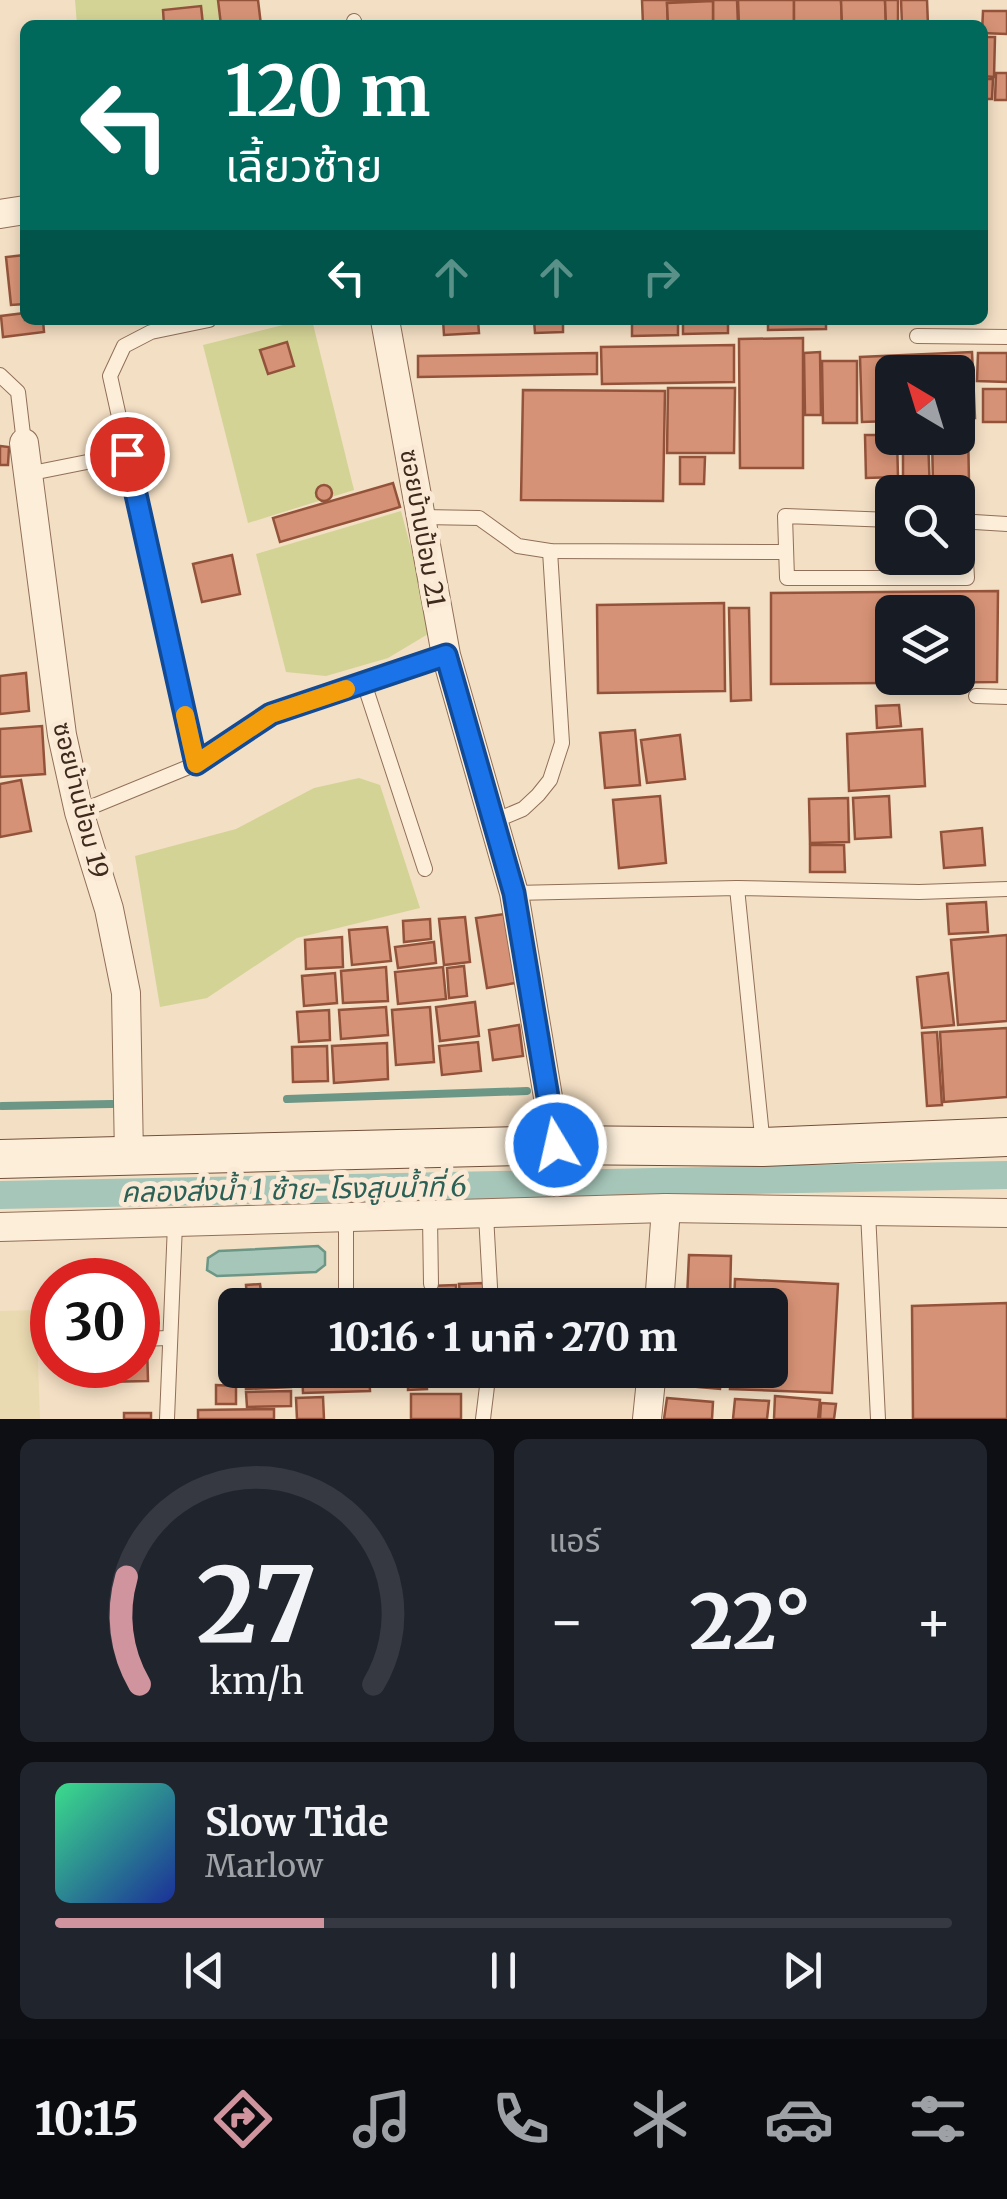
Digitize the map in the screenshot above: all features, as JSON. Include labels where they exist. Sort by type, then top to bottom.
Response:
[{"type":"main road","points":[[0,1159],[556,1145],[763,1147],[1007,1137]]},
{"type":"street","name":"ซอยบ้านป้อม 21","points":[[386,325],[446,655],[514,893],[556,1145]]},
{"type":"street","name":"ซอยบ้านป้อม 19","points":[[24,444],[62,735],[79,812],[109,909],[126,993],[128,1156]]},
{"type":"street","points":[[660,1288],[666,1208]]},
{"type":"street","points":[[0,1227],[666,1208],[1007,1213]]},
{"type":"street","points":[[646,1419],[650,1388]]},
{"type":"lane","points":[[185,325],[151,332],[124,346],[110,376],[196,764]]},
{"type":"lane","points":[[917,336],[1007,337]]},
{"type":"lane","points":[[0,375],[18,392],[24,444]]},
{"type":"lane","points":[[28,474],[127,454]]},
{"type":"lane","points":[[875,519],[785,516],[787,578],[966,578],[966,575]]},
{"type":"lane","points":[[422,517],[479,518],[518,546],[550,551],[786,552]]},
{"type":"lane","points":[[975,523],[1007,524]]},
{"type":"lane","points":[[491,822],[523,810],[538,795],[550,780],[562,742],[550,551]]},
{"type":"lane","points":[[79,812],[196,764],[271,714],[446,655]]},
{"type":"lane","points":[[364,683],[425,868]]},
{"type":"lane","points":[[976,696],[1007,696]]},
{"type":"lane","points":[[514,893],[738,888],[919,892],[1007,889]]},
{"type":"lane","points":[[738,888],[763,1147]]},
{"type":"lane","points":[[868,1212],[878,1419]]},
{"type":"lane","points":[[486,1215],[489,1288]]},
{"type":"lane","points":[[430,1216],[431,1284]]},
{"type":"lane","points":[[346,1219],[346,1288]]},
{"type":"lane","points":[[168,1419],[175,1224]]},
{"type":"lane","points":[[160,1338],[169,1338]]},
{"type":"lane","points":[[483,1419],[487,1388]]},
{"type":"shaded area","points":[[318,1246],[325,1252],[325,1265],[316,1272],[217,1276],[207,1270],[208,1258],[219,1251]]},
{"type":"shaded area","points":[[30,1310],[30,1388],[39,1388],[40,1419],[0,1419],[0,1311]]},
{"type":"green space","points":[[75,0],[255,0],[257,20],[77,20]]},
{"type":"green space","points":[[283,325],[313,325],[354,490],[248,523],[203,345]]},
{"type":"green space","points":[[401,511],[433,631],[388,658],[326,676],[286,672],[256,554]]},
{"type":"green space","points":[[359,778],[380,785],[420,908],[297,938],[207,998],[160,1007],[135,856],[236,829],[314,788]]},
{"type":"building","points":[[218,0],[258,0],[260,20],[220,20]]},
{"type":"building","points":[[642,0],[737,0],[738,20],[713,20],[713,1],[667,3],[668,20],[643,20]]},
{"type":"building","points":[[738,0],[794,0],[794,20],[739,20]]},
{"type":"building","points":[[794,0],[841,0],[842,20],[794,20]]},
{"type":"building","points":[[841,0],[885,0],[886,20],[842,20]]},
{"type":"building","points":[[885,0],[898,0],[898,20],[886,20]]},
{"type":"building","points":[[901,0],[927,0],[928,20],[902,20]]},
{"type":"building","points":[[713,1],[713,20],[668,20],[667,3]]},
{"type":"building","points":[[201,6],[202,20],[164,20],[163,10]]},
{"type":"building","points":[[983,11],[1007,11],[1007,34],[988,33],[988,20],[983,20]]},
{"type":"building","points":[[988,37],[995,37],[994,77],[988,76]]},
{"type":"building","points":[[996,73],[1007,73],[1007,100],[995,100]]},
{"type":"building","points":[[988,79],[993,79],[992,99],[988,99]]},
{"type":"building","points":[[20,256],[20,304],[11,305],[6,257]]},
{"type":"building","points":[[20,314],[20,325],[43,325],[44,332],[3,337],[1,316]]},
{"type":"building","points":[[443,325],[478,325],[479,333],[444,335]]},
{"type":"building","points":[[534,325],[563,325],[563,332],[535,333]]},
{"type":"building","points":[[632,325],[678,325],[678,335],[632,336]]},
{"type":"building","points":[[683,325],[728,325],[728,333],[683,334]]},
{"type":"building","points":[[768,325],[826,325],[826,329],[768,330]]},
{"type":"building","points":[[803,338],[803,468],[740,468],[739,339]]},
{"type":"building","points":[[287,342],[294,366],[268,374],[260,350]]},
{"type":"building","points":[[734,345],[734,382],[602,384],[601,347]]},
{"type":"building","points":[[820,352],[821,415],[805,415],[804,353]]},
{"type":"building","points":[[972,352],[972,355],[905,355]]},
{"type":"building","points":[[597,353],[597,374],[418,377],[418,356]]},
{"type":"building","points":[[978,353],[1007,353],[1007,382],[977,381]]},
{"type":"building","points":[[875,356],[875,422],[862,422],[860,357]]},
{"type":"building","points":[[822,361],[857,361],[857,423],[823,423]]},
{"type":"building","points":[[668,388],[735,388],[734,453],[667,453]]},
{"type":"building","points":[[983,389],[1007,389],[1007,422],[983,422]]},
{"type":"building","points":[[523,390],[665,391],[663,501],[521,500]]},
{"type":"building","points":[[865,435],[875,435],[875,455],[897,455],[898,475],[866,478]]},
{"type":"building","points":[[0,446],[9,447],[8,465],[0,465]]},
{"type":"building","points":[[903,455],[929,455],[929,475],[903,475]]},
{"type":"building","points":[[932,455],[968,455],[969,475],[933,475]]},
{"type":"building","points":[[680,457],[705,457],[704,484],[680,484]]},
{"type":"building","points":[[393,483],[400,507],[280,542],[273,518]]},
{"type":"building","points":[[324,485],[332,493],[324,501],[316,493]]},
{"type":"building","points":[[232,555],[240,594],[202,602],[193,564]]},
{"type":"building","points":[[998,591],[997,682],[975,682],[975,595],[875,595],[875,683],[771,684],[771,593]]},
{"type":"building","points":[[724,603],[725,691],[598,693],[597,605]]},
{"type":"building","points":[[729,608],[749,608],[751,700],[731,701]]},
{"type":"building","points":[[26,673],[29,711],[0,714],[0,676]]},
{"type":"building","points":[[899,705],[901,726],[877,728],[876,706]]},
{"type":"building","points":[[42,726],[45,774],[0,777],[0,729]]},
{"type":"building","points":[[922,729],[925,786],[849,791],[847,734]]},
{"type":"building","points":[[635,730],[640,785],[605,788],[600,733]]},
{"type":"building","points":[[680,735],[685,779],[647,783],[641,740]]},
{"type":"building","points":[[21,780],[31,831],[0,837],[0,784]]},
{"type":"building","points":[[660,796],[666,863],[619,868],[613,800]]},
{"type":"building","points":[[889,796],[891,837],[855,839],[853,798]]},
{"type":"building","points":[[848,798],[849,842],[810,843],[809,799]]},
{"type":"building","points":[[982,828],[985,865],[944,868],[941,832]]},
{"type":"building","points":[[810,845],[844,845],[845,872],[810,872]]},
{"type":"building","points":[[986,902],[988,932],[949,934],[947,904]]},
{"type":"building","points":[[511,913],[521,982],[487,988],[476,918]]},
{"type":"building","points":[[465,917],[470,962],[444,965],[439,919]]},
{"type":"building","points":[[430,919],[431,939],[404,942],[403,921]]},
{"type":"building","points":[[387,927],[391,961],[352,965],[349,930]]},
{"type":"building","points":[[1007,935],[1007,1021],[958,1025],[951,940]]},
{"type":"building","points":[[342,937],[343,967],[306,969],[305,940]]},
{"type":"building","points":[[434,942],[436,963],[398,968],[395,947]]},
{"type":"building","points":[[464,966],[467,996],[449,998],[447,968]]},
{"type":"building","points":[[386,967],[388,1001],[343,1003],[341,971]]},
{"type":"building","points":[[443,967],[446,999],[398,1004],[395,972]]},
{"type":"building","points":[[335,973],[337,1003],[304,1006],[302,976]]},
{"type":"building","points":[[948,973],[954,1025],[922,1028],[917,977]]},
{"type":"building","points":[[475,1002],[479,1036],[440,1041],[436,1007]]},
{"type":"building","points":[[386,1007],[388,1035],[341,1039],[339,1010]]},
{"type":"building","points":[[430,1007],[434,1062],[396,1065],[392,1010]]},
{"type":"building","points":[[329,1010],[330,1040],[299,1042],[297,1012]]},
{"type":"building","points":[[519,1025],[523,1056],[493,1060],[489,1030]]},
{"type":"building","points":[[1007,1028],[1007,1097],[944,1102],[940,1032]]},
{"type":"building","points":[[937,1032],[942,1105],[927,1106],[922,1033]]},
{"type":"building","points":[[478,1042],[481,1071],[442,1075],[439,1046]]},
{"type":"building","points":[[387,1043],[388,1079],[334,1083],[332,1046]]},
{"type":"building","points":[[327,1046],[328,1081],[293,1082],[292,1047]]},
{"type":"building","points":[[689,1255],[731,1256],[730,1288],[687,1288]]},
{"type":"building","points":[[735,1279],[838,1284],[832,1393],[730,1389],[788,1388],[788,1288],[735,1288]]},
{"type":"building","points":[[483,1283],[483,1288],[459,1288],[459,1284]]},
{"type":"building","points":[[456,1285],[456,1288],[429,1288]]},
{"type":"building","points":[[1007,1303],[1007,1419],[913,1419],[912,1306]]},
{"type":"building","points":[[216,1385],[236,1388],[236,1404],[216,1404]]},
{"type":"building","points":[[303,1388],[370,1388],[370,1391],[303,1393]]},
{"type":"building","points":[[291,1391],[291,1406],[247,1407],[246,1392]]},
{"type":"building","points":[[411,1394],[461,1394],[461,1419],[411,1419]]},
{"type":"building","points":[[775,1396],[820,1400],[818,1419],[774,1419]]},
{"type":"building","points":[[323,1397],[324,1419],[297,1419],[296,1398]]},
{"type":"building","points":[[667,1398],[713,1402],[712,1419],[664,1419]]},
{"type":"building","points":[[735,1399],[769,1401],[767,1419],[733,1419]]},
{"type":"building","points":[[821,1403],[836,1404],[834,1419],[820,1419]]},
{"type":"building","points":[[274,1409],[274,1419],[198,1419],[198,1410]]},
{"type":"building","points":[[124,1413],[151,1413],[151,1419],[124,1419]]},
{"type":"waterway","points":[[287,1099],[527,1091]]},
{"type":"waterway","points":[[2,1106],[112,1104]]},
{"type":"waterway","name":"คลองส่งน้ำ 1 ซ้าย-โรงสูบน้ำที่ 6","points":[[0,1195],[1007,1175]]},
{"type":"slow traffic","points":[[185,715],[196,764],[271,714],[346,689]]},
{"type":"route","points":[[127,454],[196,764],[271,714],[446,655],[514,893],[556,1145]]}]
